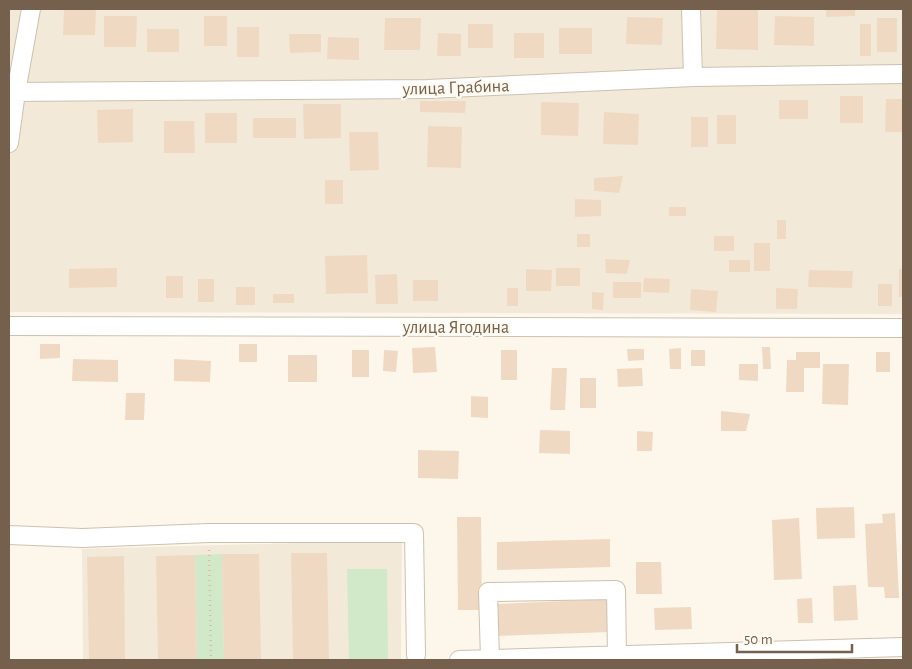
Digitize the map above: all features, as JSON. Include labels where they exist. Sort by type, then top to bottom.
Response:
[{"type":"street","points":[[9,143],[12,92],[31,9]]},
{"type":"street","points":[[691,9],[693,77]]},
{"type":"street","name":"улица Грабина","points":[[12,92],[428,89],[693,77],[903,74]]},
{"type":"street","name":"улица Ягодина","points":[[9,326],[903,328]]},
{"type":"street","points":[[9,535],[82,538],[209,533],[414,532],[416,655]]},
{"type":"street","points":[[490,659],[488,592],[616,590],[617,655]]},
{"type":"street","points":[[459,660],[617,655],[648,657],[878,655],[903,647]]},
{"type":"path","points":[[209,533],[210,660]]},
{"type":"shaded area","points":[[9,9],[903,9],[903,314],[9,312]]},
{"type":"shaded area","points":[[402,540],[401,660],[83,660],[82,549]]},
{"type":"green space","points":[[222,554],[224,660],[197,660],[195,555]]},
{"type":"green space","points":[[347,569],[387,569],[388,660],[349,660]]},
{"type":"building","points":[[64,9],[96,9],[95,35],[63,35]]},
{"type":"building","points":[[826,9],[855,9],[855,16],[826,17]]},
{"type":"building","points":[[717,10],[758,10],[758,50],[716,49]]},
{"type":"building","points":[[104,16],[137,16],[136,47],[104,47]]},
{"type":"building","points":[[204,16],[227,16],[227,46],[204,46]]},
{"type":"building","points":[[775,16],[814,17],[814,46],[774,45]]},
{"type":"building","points":[[627,17],[663,18],[662,45],[626,44]]},
{"type":"building","points":[[385,18],[421,18],[420,50],[384,50]]},
{"type":"building","points":[[877,18],[897,18],[897,52],[877,52]]},
{"type":"building","points":[[468,24],[493,24],[493,48],[468,48]]},
{"type":"building","points":[[860,24],[871,24],[871,56],[860,56]]},
{"type":"building","points":[[237,27],[259,27],[259,57],[237,57]]},
{"type":"building","points":[[559,28],[592,28],[592,54],[559,54]]},
{"type":"building","points":[[147,29],[179,29],[179,52],[147,52]]},
{"type":"building","points":[[438,33],[461,34],[461,56],[437,56]]},
{"type":"building","points":[[514,33],[544,33],[544,58],[514,58]]},
{"type":"building","points":[[289,34],[321,34],[321,52],[290,53]]},
{"type":"building","points":[[328,37],[359,38],[359,60],[327,59]]},
{"type":"building","points":[[840,96],[863,96],[863,123],[840,123]]},
{"type":"building","points":[[886,99],[903,99],[903,132],[885,132]]},
{"type":"building","points":[[779,100],[808,100],[808,119],[779,119]]},
{"type":"building","points":[[420,101],[466,101],[465,113],[420,112]]},
{"type":"building","points":[[541,102],[579,103],[578,136],[541,135]]},
{"type":"building","points":[[303,104],[341,104],[341,138],[304,139]]},
{"type":"building","points":[[133,109],[133,142],[98,143],[97,110]]},
{"type":"building","points":[[604,112],[639,114],[638,145],[603,144]]},
{"type":"building","points":[[205,113],[237,113],[237,143],[205,143]]},
{"type":"building","points":[[717,115],[736,115],[736,144],[717,144]]},
{"type":"building","points":[[691,117],[708,117],[708,147],[691,147]]},
{"type":"building","points":[[253,118],[296,118],[296,138],[253,138]]},
{"type":"building","points":[[164,121],[194,121],[195,153],[164,153]]},
{"type":"building","points":[[428,126],[462,127],[461,168],[427,167]]},
{"type":"building","points":[[349,132],[378,132],[379,170],[350,171]]},
{"type":"building","points":[[623,176],[619,193],[594,191],[594,178]]},
{"type":"building","points":[[325,180],[343,180],[343,204],[325,204]]},
{"type":"building","points":[[575,199],[601,200],[601,216],[575,217]]},
{"type":"building","points":[[669,207],[686,207],[686,216],[669,216]]},
{"type":"building","points":[[777,220],[786,220],[786,239],[777,239]]},
{"type":"building","points":[[577,234],[590,234],[590,247],[577,247]]},
{"type":"building","points":[[714,236],[734,236],[734,251],[714,251]]},
{"type":"building","points":[[754,243],[770,243],[770,271],[754,271]]},
{"type":"building","points":[[367,255],[368,293],[326,294],[325,256]]},
{"type":"building","points":[[605,259],[630,260],[627,274],[606,273]]},
{"type":"building","points":[[729,260],[750,260],[750,272],[729,272]]},
{"type":"building","points":[[117,268],[117,287],[69,288],[69,269]]},
{"type":"building","points":[[556,268],[580,268],[580,286],[556,286]]},
{"type":"building","points":[[526,269],[552,270],[551,291],[526,291]]},
{"type":"building","points":[[899,269],[903,269],[903,296],[899,297]]},
{"type":"building","points":[[809,270],[853,271],[852,288],[808,287]]},
{"type":"building","points":[[397,274],[398,304],[376,304],[375,275]]},
{"type":"building","points":[[166,276],[183,276],[183,298],[166,298]]},
{"type":"building","points":[[644,278],[670,279],[669,293],[643,292]]},
{"type":"building","points":[[198,279],[214,279],[214,302],[198,302]]},
{"type":"building","points":[[413,280],[438,280],[438,301],[413,301]]},
{"type":"building","points":[[613,282],[641,282],[641,298],[613,298]]},
{"type":"building","points":[[878,284],[892,284],[892,306],[878,306]]},
{"type":"building","points":[[236,287],[255,287],[255,305],[236,305]]},
{"type":"building","points":[[507,288],[518,288],[518,306],[507,306]]},
{"type":"building","points":[[776,288],[798,289],[797,309],[776,309]]},
{"type":"building","points":[[691,289],[718,291],[716,312],[690,310]]},
{"type":"building","points":[[592,292],[604,293],[603,310],[592,309]]},
{"type":"building","points":[[273,294],[294,294],[294,303],[273,303]]},
{"type":"building","points":[[40,344],[60,344],[60,358],[40,359]]},
{"type":"building","points":[[239,344],[257,344],[257,362],[239,362]]},
{"type":"building","points":[[435,347],[437,372],[413,373],[412,348]]},
{"type":"building","points":[[762,347],[770,347],[771,369],[763,369]]},
{"type":"building","points":[[681,348],[681,369],[670,369],[669,349]]},
{"type":"building","points":[[627,349],[644,349],[644,360],[628,361]]},
{"type":"building","points":[[352,350],[369,350],[369,377],[352,377]]},
{"type":"building","points":[[384,350],[398,351],[396,372],[383,371]]},
{"type":"building","points":[[501,350],[517,350],[517,380],[501,380]]},
{"type":"building","points":[[691,350],[705,350],[705,366],[691,366]]},
{"type":"building","points":[[796,352],[820,352],[820,368],[804,368],[804,392],[786,392],[787,360],[796,360]]},
{"type":"building","points":[[876,352],[890,352],[890,372],[876,372]]},
{"type":"building","points":[[288,355],[317,355],[317,382],[288,382]]},
{"type":"building","points":[[73,359],[118,360],[118,382],[72,381]]},
{"type":"building","points":[[174,359],[211,361],[210,382],[174,381]]},
{"type":"building","points":[[739,364],[758,364],[758,381],[739,380]]},
{"type":"building","points":[[823,364],[849,364],[848,405],[822,404]]},
{"type":"building","points":[[552,368],[567,368],[565,410],[550,410]]},
{"type":"building","points":[[642,368],[643,386],[618,387],[617,369]]},
{"type":"building","points":[[580,378],[596,378],[596,408],[580,408]]},
{"type":"building","points":[[126,393],[145,393],[144,420],[125,420]]},
{"type":"building","points":[[471,396],[488,397],[488,418],[471,417]]},
{"type":"building","points":[[721,411],[750,414],[746,431],[721,431]]},
{"type":"building","points":[[540,430],[570,431],[570,454],[539,453]]},
{"type":"building","points":[[637,431],[653,432],[652,451],[637,451]]},
{"type":"building","points":[[418,450],[459,451],[458,479],[418,478]]},
{"type":"building","points":[[854,507],[855,538],[817,539],[816,508]]},
{"type":"building","points":[[895,513],[899,598],[885,598],[884,587],[868,587],[865,524],[883,523],[882,514]]},
{"type":"building","points":[[457,517],[481,517],[482,610],[458,610]]},
{"type":"building","points":[[799,518],[802,579],[774,580],[772,520]]},
{"type":"building","points":[[610,539],[610,567],[497,570],[497,542]]},
{"type":"building","points":[[291,553],[327,553],[329,660],[293,660]]},
{"type":"building","points":[[222,554],[259,554],[261,660],[224,660]]},
{"type":"building","points":[[195,555],[197,660],[158,660],[156,556]]},
{"type":"building","points":[[124,556],[125,660],[89,660],[87,557]]},
{"type":"building","points":[[636,562],[661,562],[662,594],[636,594]]},
{"type":"building","points":[[856,585],[858,620],[834,621],[833,586]]},
{"type":"building","points":[[812,598],[813,623],[798,623],[797,599]]},
{"type":"building","points":[[611,599],[611,632],[497,636],[496,604]]},
{"type":"building","points":[[691,607],[692,629],[655,630],[654,608]]}]
